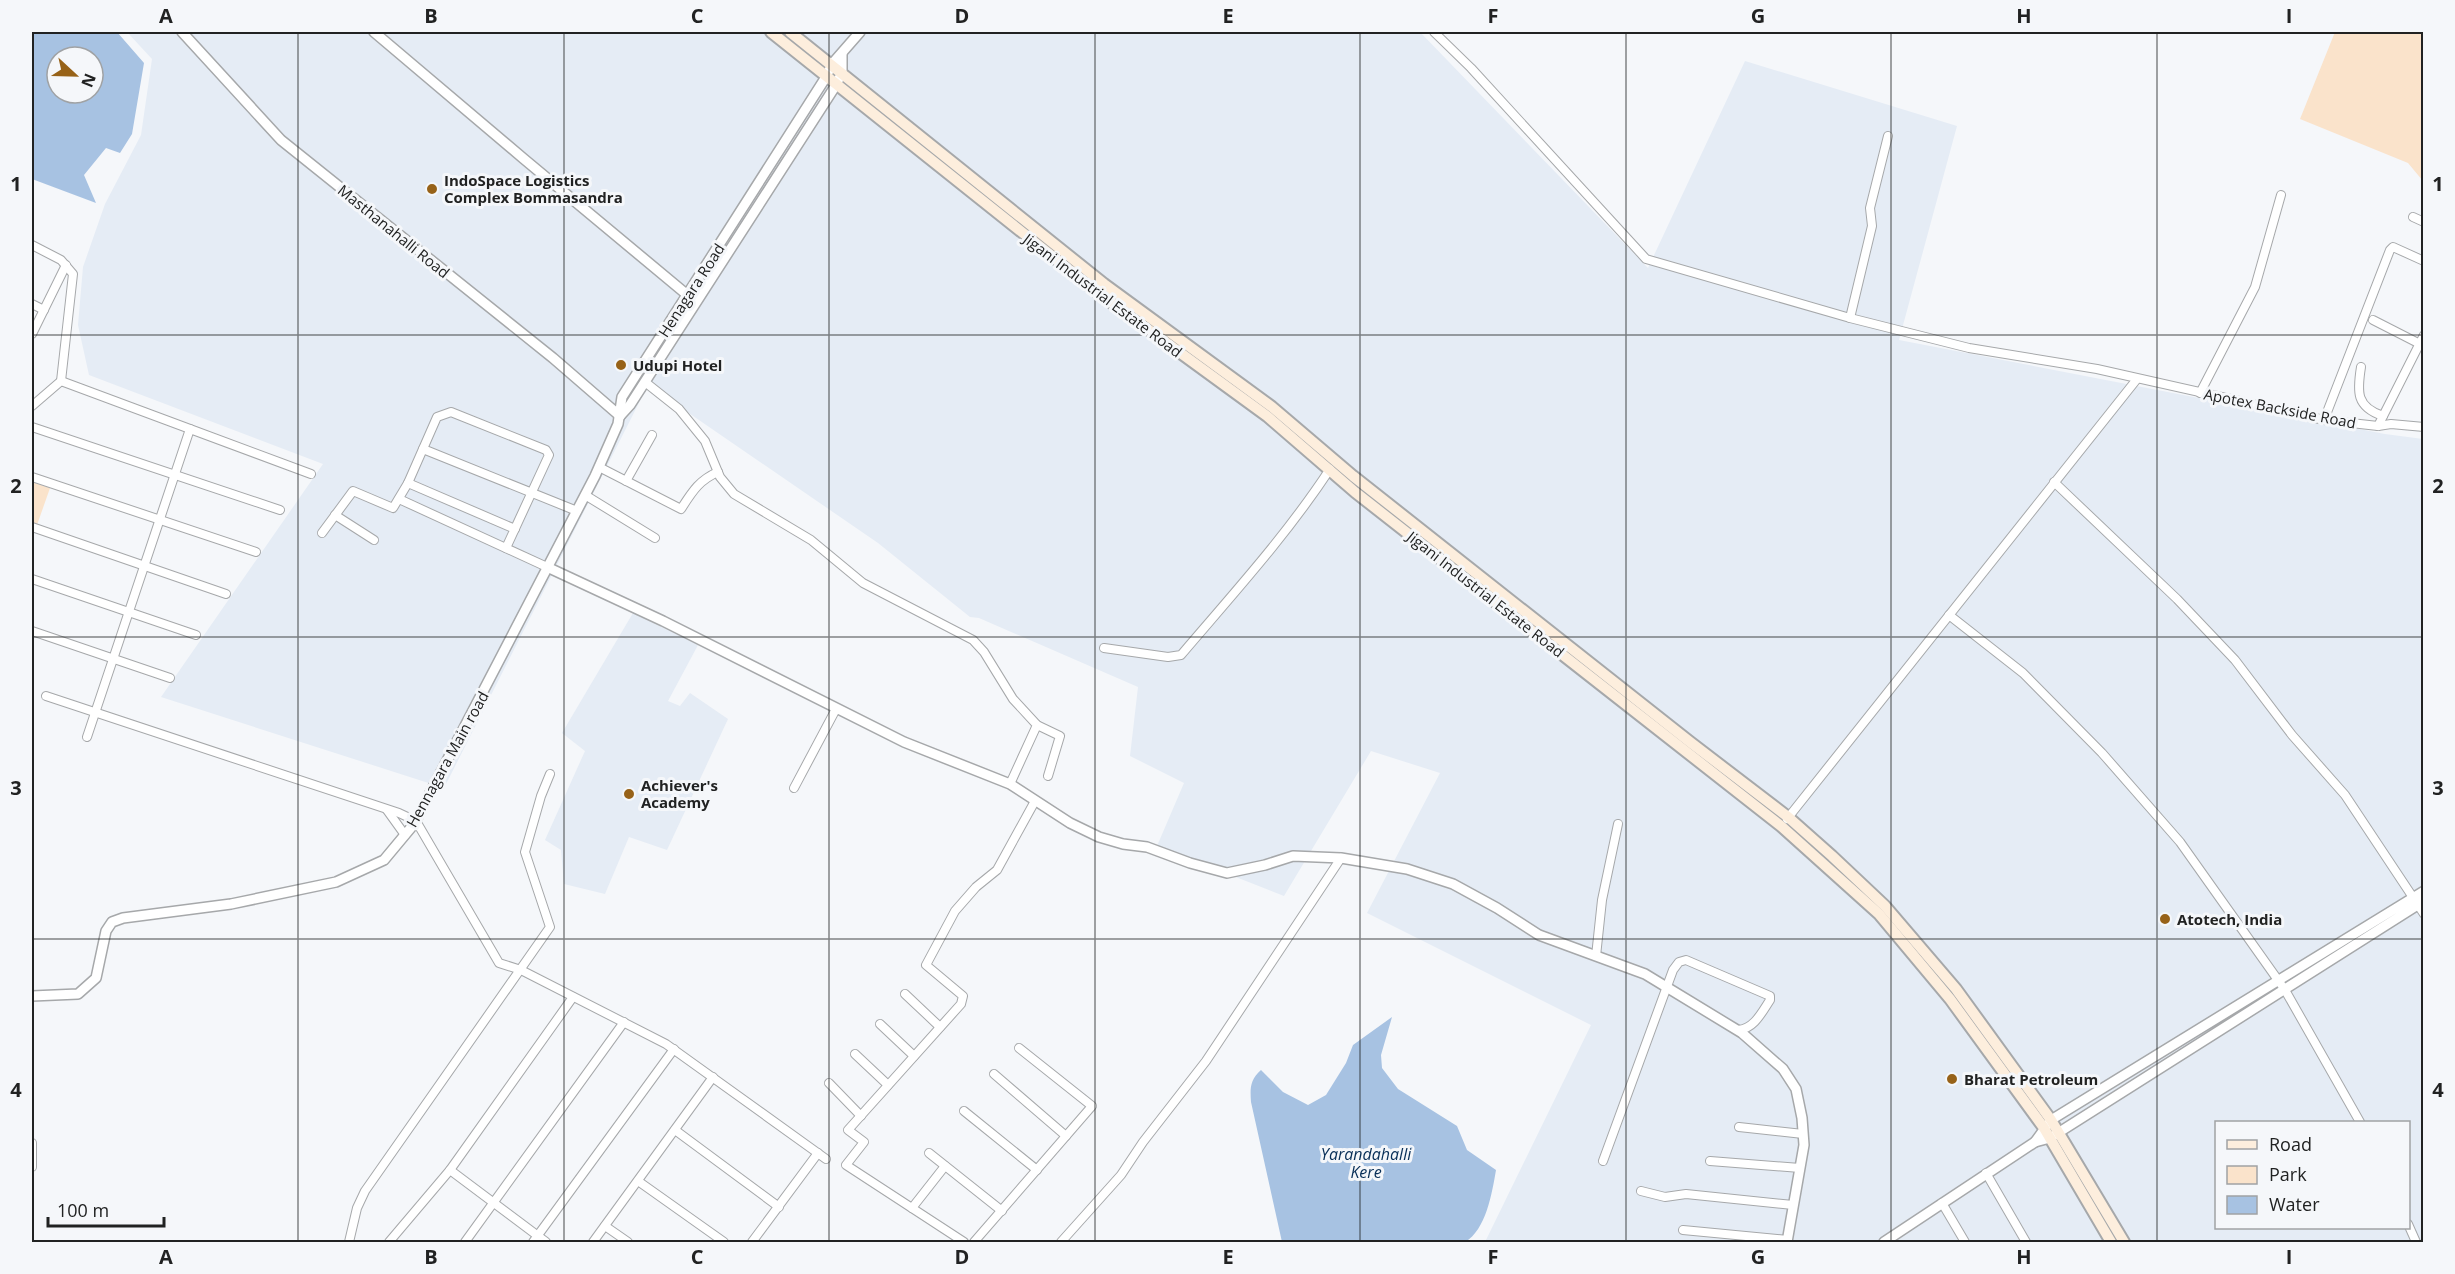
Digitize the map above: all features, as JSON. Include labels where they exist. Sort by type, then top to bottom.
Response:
[{"type":"main road","name":"Jigani Industrial Estate Road","points":[[771,32],[1097,292],[1267,416],[1355,492],[1781,826],[1879,914],[1950,999],[2051,1132],[2124,1242]]},
{"type":"main road","name":"Jigani Industrial Estate Road","points":[[790,32],[1104,284],[1272,407],[1353,476],[1788,817],[1885,906],[1956,989],[2051,1120],[2051,1132],[2111,1242]]},
{"type":"street","name":"Masthanahalli Road","points":[[182,32],[281,140],[553,358],[620,416]]},
{"type":"street","points":[[374,32],[697,303]]},
{"type":"street","points":[[832,64],[860,32]]},
{"type":"street","name":"Apotex Backside Road","points":[[1434,32],[1471,68],[1646,259],[1850,318],[1969,348],[2097,369],[2324,420],[2378,426],[2391,424],[2424,427]]},
{"type":"street","points":[[842,54],[842,72]]},
{"type":"street","name":"Henagara Road","points":[[620,416],[622,397],[826,77],[832,64]]},
{"type":"street","name":"Henagara Road","points":[[620,416],[630,405],[697,303],[836,85],[842,72]]},
{"type":"street","points":[[1850,318],[1872,226],[1870,208],[1888,136]]},
{"type":"street","points":[[2200,393],[2255,287],[2281,195]]},
{"type":"street","points":[[2413,216],[2424,222]]},
{"type":"street","points":[[32,245],[66,265],[74,274],[61,381],[32,406]]},
{"type":"street","points":[[2324,420],[2390,250],[2400,249],[2424,261]]},
{"type":"street","points":[[32,334],[66,265]]},
{"type":"street","points":[[32,304],[44,310]]},
{"type":"street","points":[[2373,320],[2421,345]]},
{"type":"street","points":[[2378,426],[2421,345],[2424,335]]},
{"type":"street","points":[[2361,367],[2359,391],[2362,405],[2383,416]]},
{"type":"street","points":[[1781,826],[2137,379]]},
{"type":"street","points":[[61,381],[311,474]]},
{"type":"street","points":[[645,382],[679,409],[705,441],[718,472],[734,494],[811,540],[863,583],[973,640],[984,652],[1003,686],[1037,725],[1060,736],[1048,776]]},
{"type":"street","points":[[322,533],[353,491],[393,508],[408,483],[437,417],[451,412],[546,450],[549,455],[506,548]]},
{"type":"street","name":"Hennagara Main road","points":[[32,996],[78,994],[96,978],[106,931],[112,922],[123,918],[231,904],[336,882],[384,860],[416,821],[577,512],[620,416]]},
{"type":"street","points":[[32,426],[280,510]]},
{"type":"street","points":[[87,737],[190,429]]},
{"type":"street","points":[[626,481],[652,435]]},
{"type":"street","points":[[423,449],[577,512]]},
{"type":"street","points":[[599,467],[681,509],[696,485],[706,477],[718,472]]},
{"type":"street","points":[[1104,648],[1168,657],[1181,655],[1257,566],[1310,499],[1330,469]]},
{"type":"street","points":[[32,477],[256,552]]},
{"type":"street","points":[[2054,482],[2176,599],[2235,660],[2292,735],[2345,795],[2418,901],[2424,914]]},
{"type":"street","points":[[408,483],[516,529]]},
{"type":"street","points":[[585,495],[655,538]]},
{"type":"street","points":[[399,499],[663,621],[904,742],[1010,784],[1035,801],[1099,837],[1147,847],[1227,873],[1293,856],[1341,858],[1407,869],[1453,884],[1497,908],[1539,935],[1646,974],[1738,1030],[1783,1069],[1796,1089],[1803,1134],[1804,1145],[1787,1241],[1683,1230]]},
{"type":"street","points":[[335,515],[374,540]]},
{"type":"street","points":[[32,527],[226,594]]},
{"type":"street","points":[[32,579],[196,634]]},
{"type":"street","points":[[1949,615],[2023,673],[2102,753],[2180,842],[2285,990],[2359,1121]]},
{"type":"street","points":[[32,631],[170,678]]},
{"type":"street","points":[[46,696],[399,813],[416,821],[500,963],[521,970],[674,1049],[826,1159]]},
{"type":"street","points":[[794,788],[836,709]]},
{"type":"street","points":[[1010,784],[1037,725]]},
{"type":"street","points":[[349,1242],[357,1208],[365,1191],[550,927],[525,852],[541,796],[550,774]]},
{"type":"street","points":[[964,1242],[846,1165],[864,1142],[848,1130],[961,1004],[963,996],[926,965],[955,911],[976,887],[997,870],[1035,801]]},
{"type":"street","points":[[387,810],[405,835]]},
{"type":"street","points":[[1596,956],[1602,900],[1618,824]]},
{"type":"street","points":[[1061,1242],[1121,1174],[1206,1060],[1341,858]]},
{"type":"street","points":[[1884,1242],[2035,1142],[2285,990],[2418,901],[2424,891]]},
{"type":"street","points":[[2051,1120],[2277,981],[2418,901]]},
{"type":"street","points":[[1603,1161],[1666,988],[1679,962],[1686,960],[1770,996],[1757,1019],[1746,1030],[1738,1030]]},
{"type":"street","points":[[905,994],[940,1027]]},
{"type":"street","points":[[389,1242],[450,1170],[573,997]]},
{"type":"street","points":[[465,1242],[624,1022]]},
{"type":"street","points":[[880,1024],[914,1056]]},
{"type":"street","points":[[974,1242],[1092,1106],[1019,1048]]},
{"type":"street","points":[[535,1239],[674,1049]]},
{"type":"street","points":[[855,1054],[888,1085]]},
{"type":"street","points":[[994,1074],[1066,1136]]},
{"type":"street","points":[[593,1242],[713,1077]]},
{"type":"street","points":[[829,1083],[861,1116]]},
{"type":"street","points":[[964,1111],[1036,1170]]},
{"type":"street","points":[[1739,1127],[1803,1134]]},
{"type":"street","points":[[675,1130],[778,1207]]},
{"type":"street","points":[[32,1143],[32,1167]]},
{"type":"street","points":[[752,1242],[818,1153]]},
{"type":"street","points":[[929,1153],[1002,1211]]},
{"type":"street","points":[[1710,1161],[1800,1168]]},
{"type":"street","points":[[912,1208],[945,1166]]},
{"type":"street","points":[[450,1170],[494,1203],[535,1239],[546,1242]]},
{"type":"street","points":[[1986,1173],[2026,1242]]},
{"type":"street","points":[[638,1181],[724,1242]]},
{"type":"street","points":[[1641,1191],[1665,1197],[1686,1194],[1793,1205]]},
{"type":"street","points":[[1942,1203],[1965,1242]]},
{"type":"street","points":[[605,1226],[628,1242]]},
{"type":"street","points":[[2410,1227],[2416,1242]]},
{"type":"shaded area","points":[[127,32],[1420,32],[1648,268],[1745,61],[1957,126],[1899,340],[2385,434],[2423,439],[2423,1242],[1485,1242],[1591,1025],[1367,913],[1440,773],[1371,751],[1284,896],[1157,846],[1184,783],[1130,756],[1138,687],[979,618],[970,617],[878,543],[648,385],[444,788],[161,697],[323,464],[89,375],[78,325],[83,267],[105,204],[141,135],[152,59]]},
{"type":"shaded area","name":"Achiever's Academy","points":[[633,613],[698,645],[668,701],[680,706],[690,693],[728,719],[667,850],[629,837],[605,894],[564,884],[561,850],[545,840],[585,751],[562,733]]},
{"type":"green space","points":[[2335,32],[2423,32],[2423,181],[2408,163],[2300,119]]},
{"type":"green space","points":[[32,482],[50,488],[37,525],[32,523]]},
{"type":"water","points":[[32,32],[117,32],[144,63],[132,134],[120,153],[106,148],[84,175],[96,203],[32,179]]},
{"type":"water","name":"Yarandahalli Kere","points":[[1392,1017],[1381,1055],[1382,1068],[1398,1089],[1457,1126],[1467,1150],[1496,1170],[1483,1220],[1478,1229],[1465,1242],[1282,1242],[1251,1102],[1253,1081],[1261,1070],[1283,1092],[1308,1105],[1326,1095],[1346,1063],[1353,1045]]},
{"type":"place","name":"IndoSpace Logistics Complex Bommasandra","points":[[432,189]]},
{"type":"place","name":"Udupi Hotel","points":[[621,365]]},
{"type":"place","name":"Achiever's Academy","points":[[629,794]]},
{"type":"place","name":"Atotech, India","points":[[2165,919]]},
{"type":"place","name":"Bharat Petroleum","points":[[1952,1079]]}]
